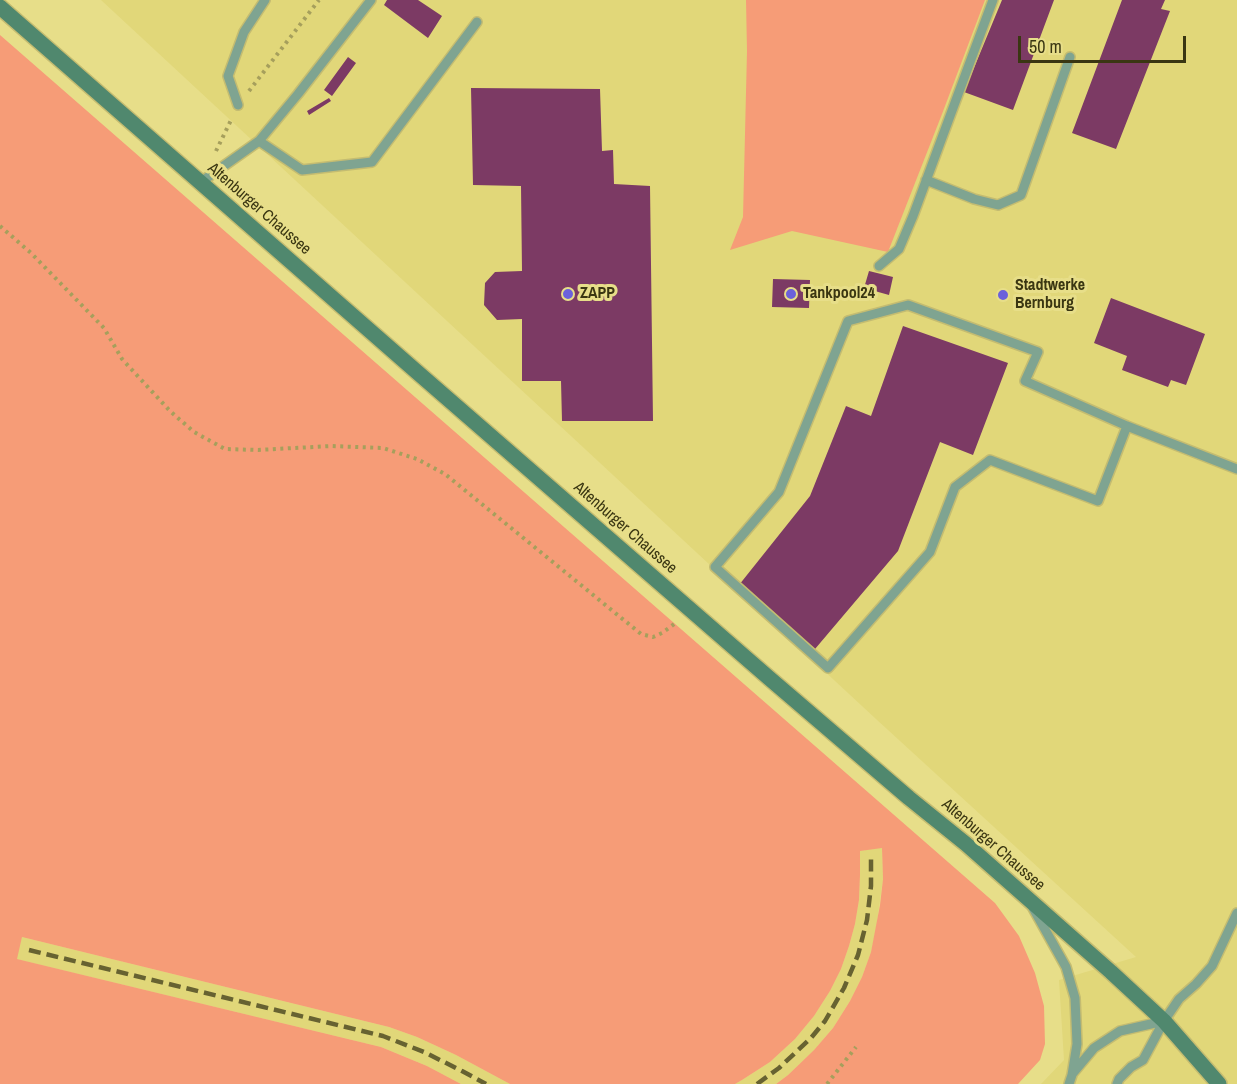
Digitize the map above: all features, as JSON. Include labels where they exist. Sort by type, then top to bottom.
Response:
[{"type":"main road","name":"Altenburger Chaussee","points":[[0,7],[417,372],[909,798],[1028,898],[1164,1022],[1219,1084]]},
{"type":"lane","points":[[238,105],[228,76],[244,32],[265,0]]},
{"type":"lane","points":[[201,182],[259,141],[370,0]]},
{"type":"lane","points":[[879,266],[898,249],[913,216],[993,0]]},
{"type":"lane","points":[[259,141],[302,170],[372,162],[477,22]]},
{"type":"lane","points":[[926,180],[998,206],[1021,195],[1070,57]]},
{"type":"lane","points":[[1127,426],[1098,501],[990,459],[955,487],[930,552],[828,668],[715,567],[779,492],[848,321],[908,305],[1038,352],[1025,381],[1127,426],[1237,469]]},
{"type":"lane","points":[[1028,898],[1066,967],[1075,998],[1077,1044],[1070,1079]]},
{"type":"lane","points":[[1117,1084],[1131,1067],[1143,1060],[1179,999],[1212,966],[1237,913]]},
{"type":"lane","points":[[1070,1079],[1094,1048],[1120,1032],[1164,1022]]},
{"type":"path","points":[[215,153],[238,105],[319,0]]},
{"type":"path","points":[[0,226],[31,253],[104,328],[122,358],[170,411],[194,432],[225,449],[258,450],[331,446],[383,448],[417,459],[445,474],[641,634],[652,637],[662,633],[692,610]]},
{"type":"path","points":[[827,1084],[856,1047]]},
{"type":"shaded area","points":[[101,0],[1237,0],[1237,1084],[1041,1084],[1064,1060],[1059,980],[1136,957]]},
{"type":"shaded area","points":[[746,0],[985,0],[888,252],[792,231],[730,250],[743,217]]},
{"type":"shaded area","points":[[0,35],[995,903],[1019,936],[1035,973],[1044,1006],[1045,1044],[1040,1060],[1018,1084],[776,1084],[814,1050],[833,1028],[862,977],[871,952],[880,905],[883,879],[882,848],[860,851],[859,900],[855,924],[841,969],[830,991],[814,1016],[795,1039],[770,1062],[735,1084],[510,1084],[456,1055],[389,1027],[22,937],[17,959],[381,1047],[427,1066],[461,1084],[0,1084]]},
{"type":"shaded area","points":[[882,847],[883,879],[876,930],[862,977],[850,1001],[833,1028],[814,1050],[776,1084],[735,1084],[770,1062],[795,1039],[814,1016],[830,991],[841,969],[855,924],[859,900],[860,851]]},
{"type":"shaded area","points":[[22,937],[389,1027],[456,1055],[510,1084],[461,1084],[427,1066],[381,1047],[16,959]]},
{"type":"building","points":[[387,0],[418,0],[442,16],[428,38],[384,5]]},
{"type":"building","points":[[1002,0],[1054,0],[1013,110],[964,92]]},
{"type":"building","points":[[1122,0],[1165,0],[1161,9],[1170,11],[1116,149],[1072,133]]},
{"type":"building","points":[[348,57],[356,63],[332,96],[324,90]]},
{"type":"building","name":"ZAPP","points":[[471,88],[600,89],[602,151],[613,150],[614,184],[650,186],[653,421],[562,421],[561,381],[522,381],[522,319],[497,320],[484,305],[485,283],[495,272],[522,271],[521,186],[473,185]]},
{"type":"building","points":[[329,98],[331,101],[309,115],[307,111]]},
{"type":"building","points":[[869,271],[893,277],[889,295],[864,288]]},
{"type":"building","name":"Tankpool24","points":[[773,279],[810,280],[809,308],[772,307]]},
{"type":"building","points":[[1111,298],[1205,334],[1186,385],[1171,380],[1168,387],[1122,370],[1127,356],[1094,343]]},
{"type":"building","points":[[903,326],[1008,363],[973,455],[940,442],[898,551],[815,649],[739,585],[810,496],[846,406],[871,416]]},
{"type":"railway","points":[[757,1084],[779,1068],[811,1038],[825,1021],[844,988],[858,955],[867,920],[871,886],[871,854]]},
{"type":"railway","points":[[29,950],[383,1036],[424,1052],[486,1084]]},
{"type":"place","name":"ZAPP","points":[[568,294]]},
{"type":"place","name":"Tankpool24","points":[[791,294]]},
{"type":"place","name":"Stadtwerke Bernburg","points":[[1003,295]]}]
